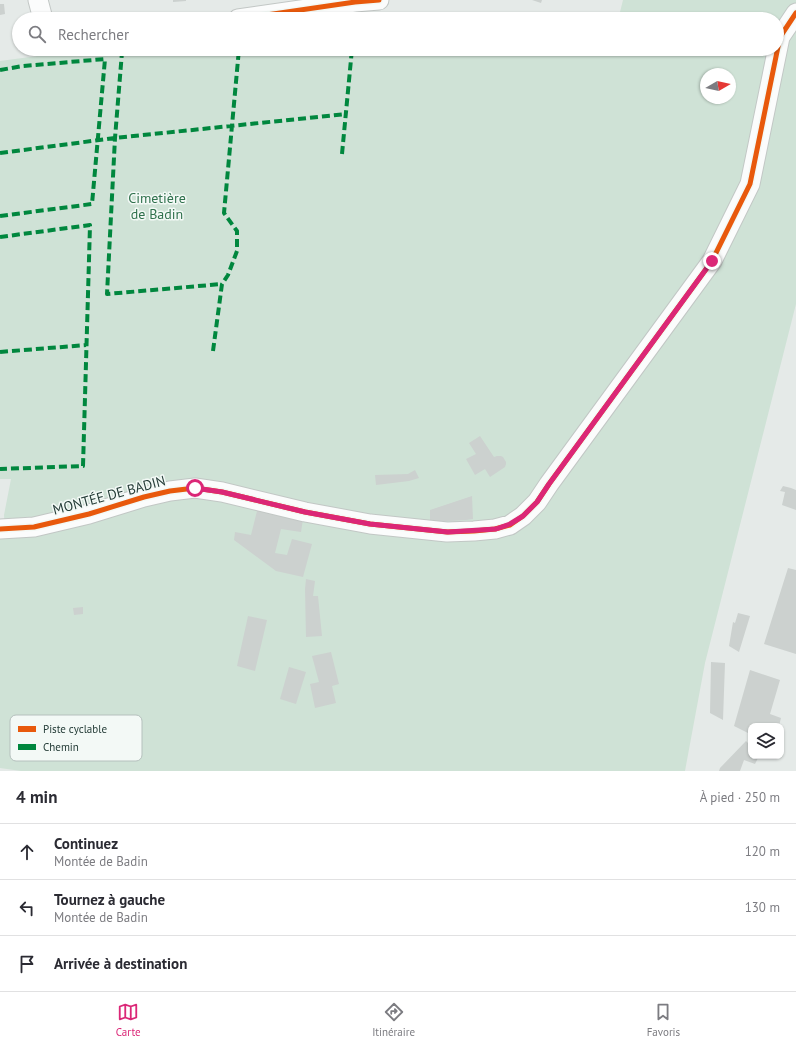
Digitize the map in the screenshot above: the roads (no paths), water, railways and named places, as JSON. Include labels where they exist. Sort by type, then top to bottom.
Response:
[{"type":"street","points":[[38,0],[41,12]]},
{"type":"street","points":[[284,12],[355,1],[379,0]]},
{"type":"street","name":"MONTÉE DE BADIN","points":[[784,31],[796,13]]},
{"type":"street","name":"MONTÉE DE BADIN","points":[[0,529],[34,527],[89,514],[144,497],[170,491],[195,488],[222,492],[305,512],[370,524],[448,532],[496,529],[510,524],[523,516],[537,502],[712,261],[750,184],[776,56]]},
{"type":"park label","name":"Cimetière de Badin","points":[[157,206]]}]
